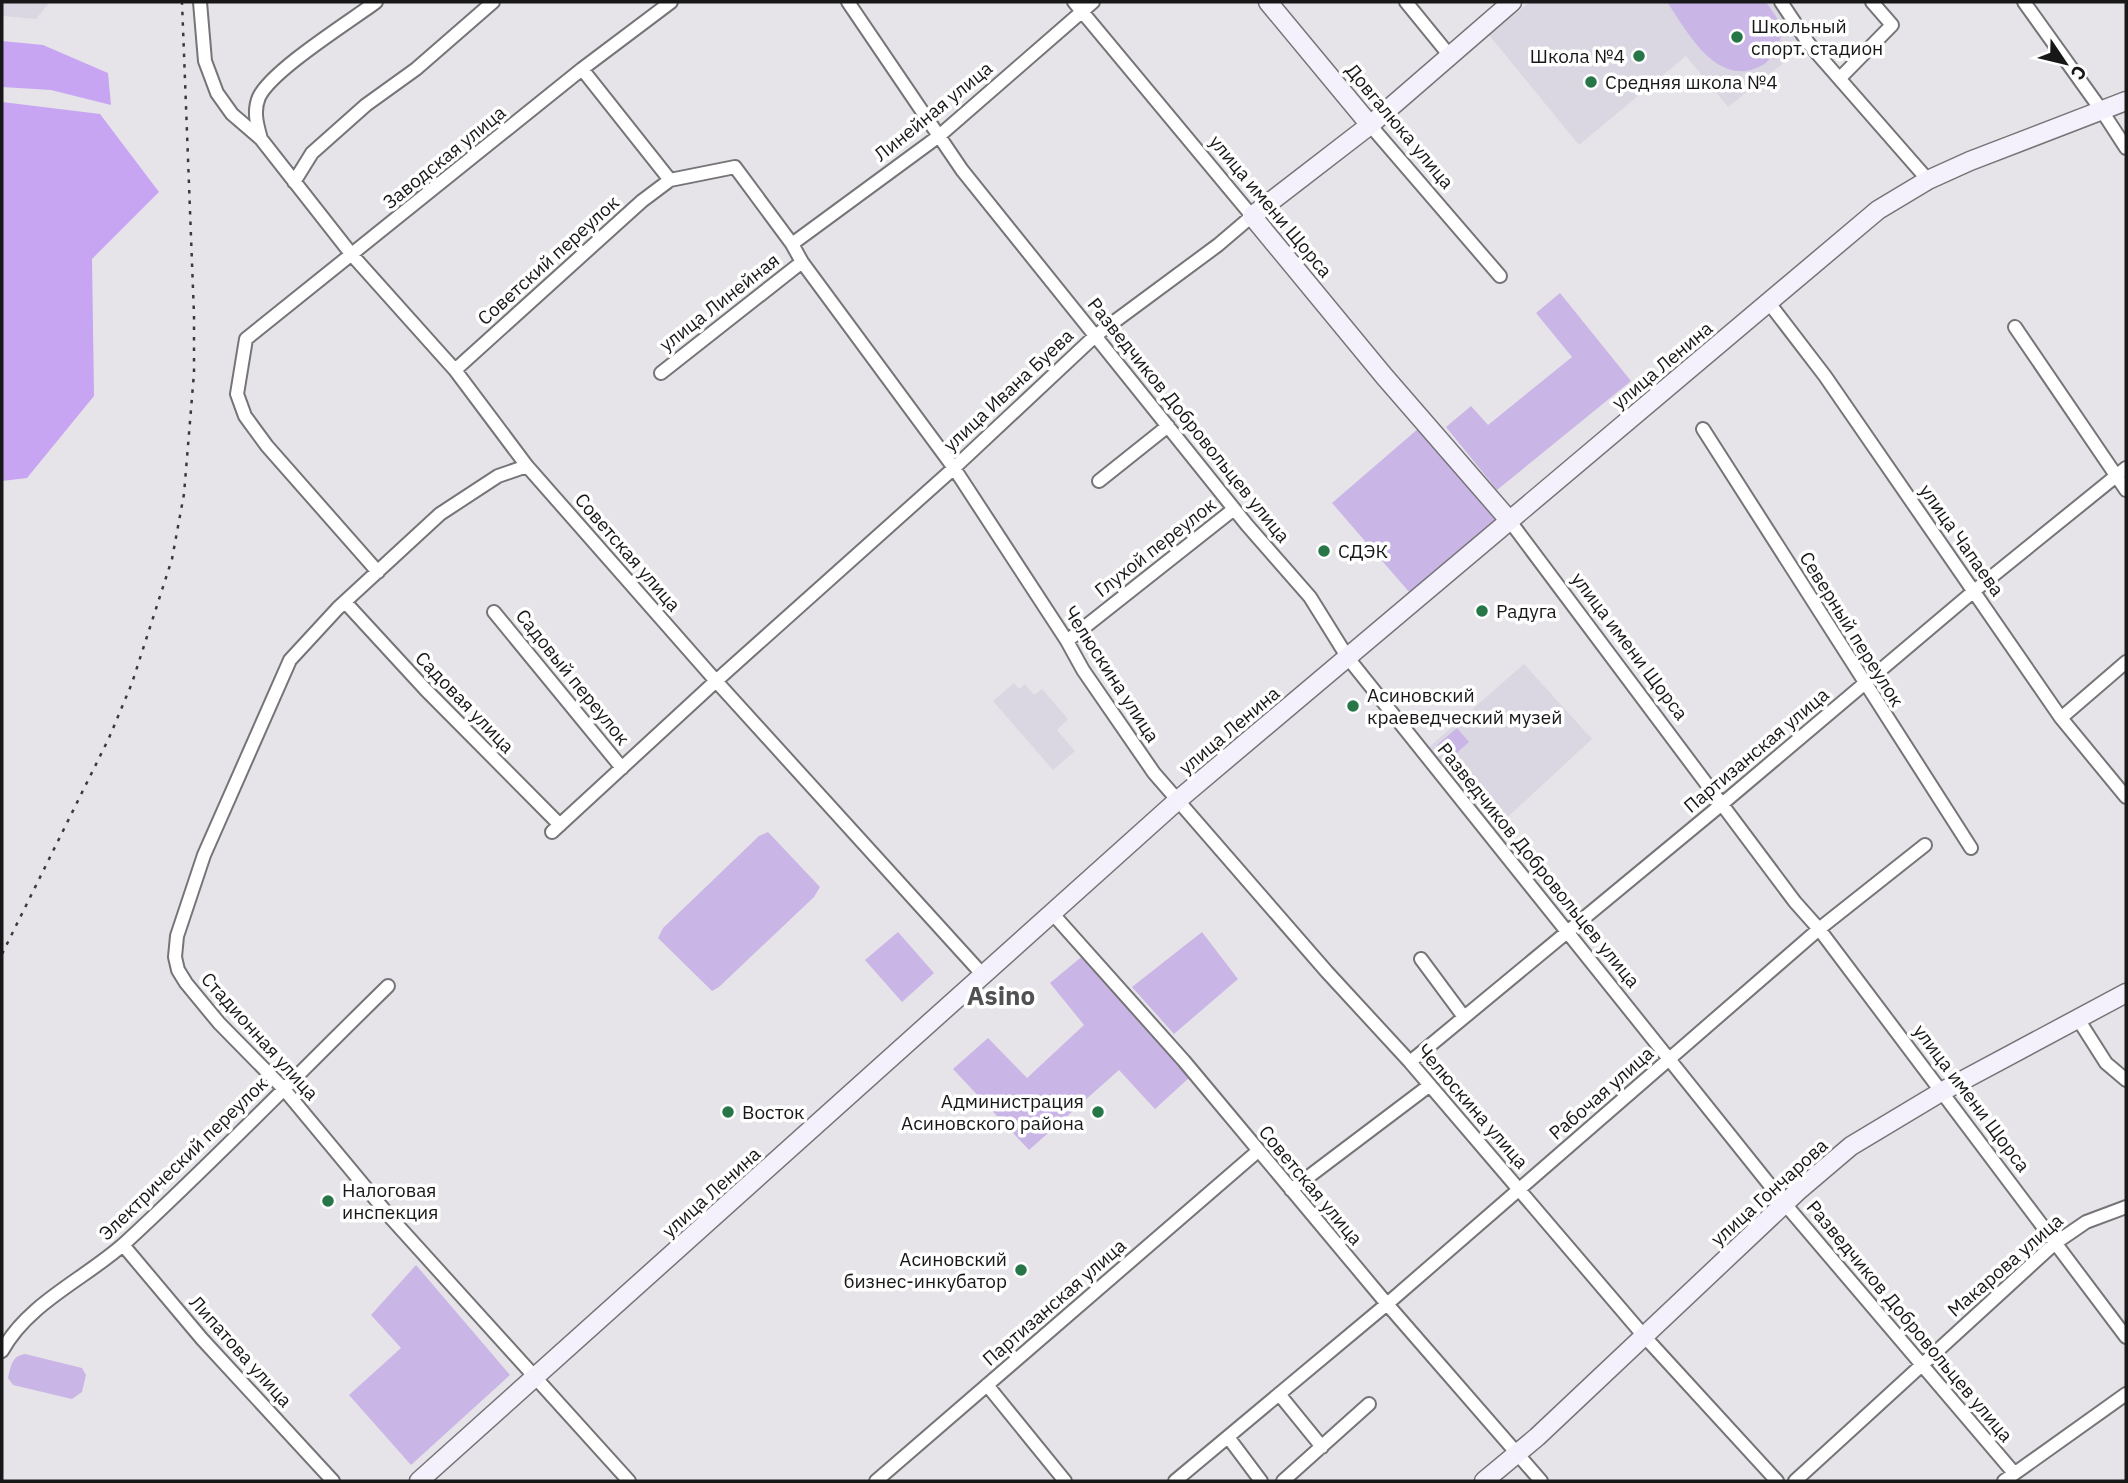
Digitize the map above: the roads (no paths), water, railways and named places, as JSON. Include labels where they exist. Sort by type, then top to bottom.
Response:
[{"type":"main road","name":"Довгалюка улица","points":[[1268,2],[1370,125]]},
{"type":"main road","name":"улица Ивана Буева","points":[[1252,216],[1370,125],[1512,2]]},
{"type":"main road","name":"улица Ленина","points":[[419,1481],[1178,800],[1878,210],[1928,180],[1970,161],[2126,101]]},
{"type":"main road","name":"улица имени Щорса","points":[[1252,216],[1384,376],[1509,520]]},
{"type":"main road","name":"улица Гончарова","points":[[1484,1481],[1537,1437],[1785,1203],[1851,1146],[1941,1092],[2126,993]]},
{"type":"street","name":"Советская улица","points":[[200,2],[205,61],[217,93],[232,114],[261,139],[352,255],[455,370],[527,466],[716,681],[983,975]]},
{"type":"street","points":[[261,139],[255,115],[260,96],[266,88],[280,72],[376,2]]},
{"type":"street","points":[[294,182],[312,153],[366,105],[416,69],[494,2]]},
{"type":"street","name":"Заводская улица","points":[[378,572],[267,446],[245,416],[237,394],[246,339],[582,69],[671,2]]},
{"type":"street","name":"Разведчиков Добровольцев улица","points":[[848,2],[962,170],[1234,509],[1310,597],[1348,658],[1785,1203],[1921,1365],[2009,1477]]},
{"type":"street","name":"Линейная улица","points":[[792,244],[939,136],[1077,6],[1093,2]]},
{"type":"street","points":[[1406,2],[1450,56]]},
{"type":"street","points":[[1781,2],[1809,44],[1928,180]]},
{"type":"street","points":[[1840,78],[1892,25],[1872,2]]},
{"type":"street","points":[[2024,2],[2126,148]]},
{"type":"street","name":"улица имени Щорса","points":[[1077,6],[1252,216]]},
{"type":"street","points":[[582,69],[670,180]]},
{"type":"street","name":"Довгалюка улица","points":[[1370,125],[1500,276]]},
{"type":"street","name":"Челюскина улица","points":[[670,180],[735,167],[954,468],[1067,641],[1083,670],[1154,773],[1327,972],[1410,1062],[1644,1336],[1777,1481]]},
{"type":"street","name":"Советский переулок","points":[[455,370],[642,201],[670,180]]},
{"type":"street","name":"улица Ивана Буева","points":[[556,828],[954,468],[1095,336],[1218,245],[1252,216]]},
{"type":"street","name":"улица Линейная","points":[[661,373],[802,262]]},
{"type":"street","name":"улица Чапаева","points":[[1769,303],[1825,376],[2061,718],[2126,797]]},
{"type":"street","points":[[2015,327],[2126,490]]},
{"type":"street","points":[[1099,481],[1168,426]]},
{"type":"street","name":"Северный переулок","points":[[1703,429],[1971,848]]},
{"type":"street","name":"Стадионная улица","points":[[527,466],[498,476],[440,514],[345,602],[290,660],[204,855],[177,936],[175,957],[178,970],[186,983],[219,1023],[283,1088],[391,1218],[629,1481]]},
{"type":"street","name":"Партизанская улица","points":[[1410,1062],[1974,591],[2126,468]]},
{"type":"street","name":"Глухой переулок","points":[[1067,641],[1234,509]]},
{"type":"street","name":"улица имени Щорса","points":[[1509,520],[2126,1337]]},
{"type":"street","name":"Садовая улица","points":[[345,602],[556,828]]},
{"type":"street","name":"Садовый переулок","points":[[494,612],[622,768]]},
{"type":"street","points":[[2061,718],[2126,662]]},
{"type":"street","name":"Рабочая улица","points":[[1175,1481],[1387,1304],[1819,929],[1925,845]]},
{"type":"street","name":"Советская улица","points":[[1052,913],[1184,1061],[1387,1304],[1541,1481]]},
{"type":"street","points":[[1421,959],[1464,1017]]},
{"type":"street","name":"Электрический переулок","points":[[2,1351],[10,1337],[29,1317],[123,1245],[388,986]]},
{"type":"street","points":[[2078,1019],[2106,1063],[2126,1080]]},
{"type":"street","points":[[1291,1191],[1430,1085]]},
{"type":"street","name":"Партизанская улица","points":[[876,1481],[1258,1151]]},
{"type":"street","name":"Макарова улица","points":[[1795,1481],[2054,1244],[2086,1222],[2126,1207]]},
{"type":"street","name":"Липатова улица","points":[[123,1245],[202,1339],[333,1481]]},
{"type":"street","points":[[987,1385],[1065,1481]]},
{"type":"street","points":[[1279,1394],[1322,1447]]},
{"type":"street","points":[[2009,1477],[2126,1394]]},
{"type":"street","points":[[1283,1481],[1369,1404]]},
{"type":"street","points":[[1228,1437],[1261,1481]]},
{"type":"railway","points":[[2,954],[109,738],[132,683],[172,559],[184,494],[194,373],[182,2]]},
{"type":"place","name":"Школьный спорт. стадион","points":[[1737,37]]},
{"type":"place","name":"Школа №4","points":[[1639,56]]},
{"type":"place","name":"Средняя школа №4","points":[[1591,82]]},
{"type":"place","name":"СДЭК","points":[[1324,551]]},
{"type":"place","name":"Радуга","points":[[1482,611]]},
{"type":"place","name":"Асиновский краеведческий музей","points":[[1353,706]]},
{"type":"place","name":"Восток","points":[[728,1112]]},
{"type":"place","name":"Администрация Асиновского района","points":[[1098,1112]]},
{"type":"place","name":"Налоговая инспекция","points":[[328,1201]]},
{"type":"place","name":"Асиновский бизнес-инкубатор","points":[[1021,1270]]},
{"type":"district","name":"Asino","points":[[1001,995]]}]
